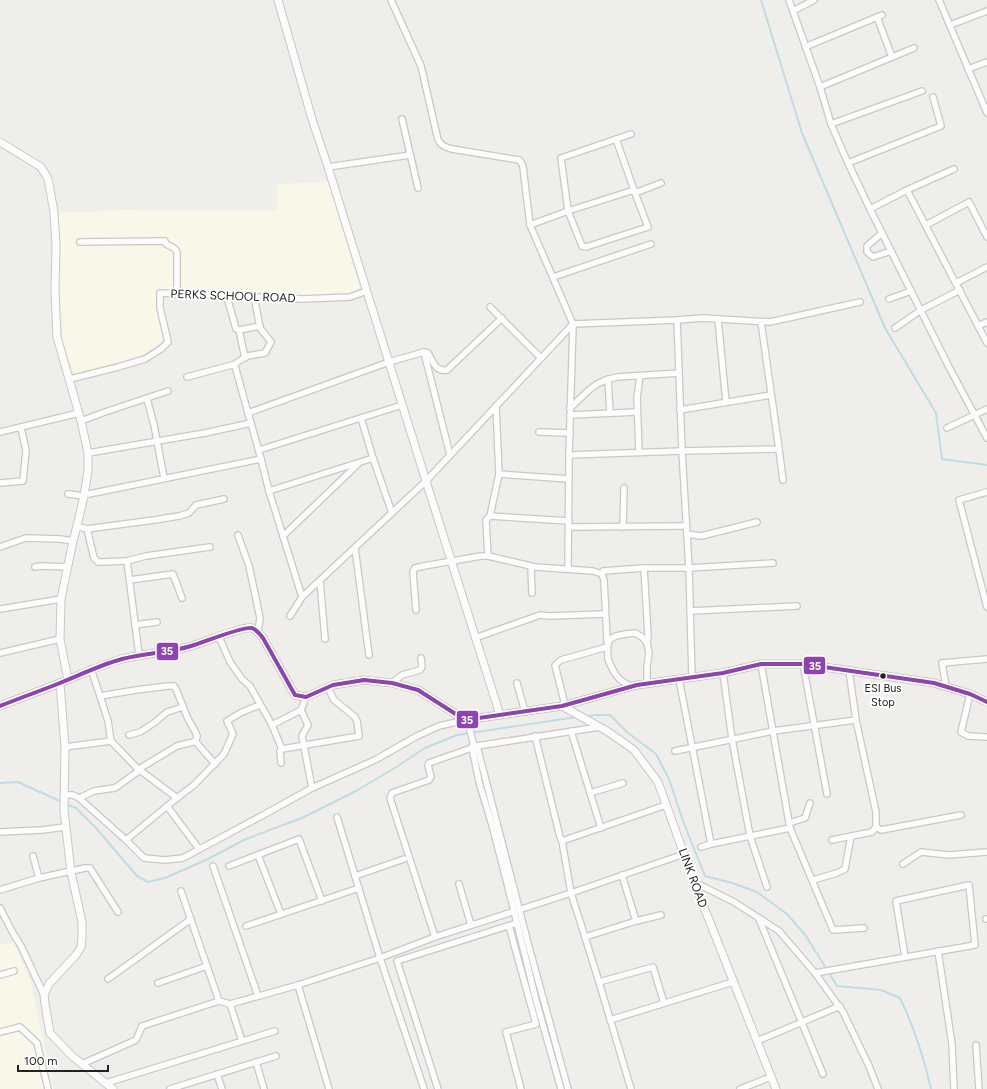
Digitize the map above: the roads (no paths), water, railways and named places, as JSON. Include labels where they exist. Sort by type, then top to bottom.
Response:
[{"type":"street","points":[[278,0],[312,119],[500,715]]},
{"type":"street","points":[[391,0],[421,66],[438,140],[441,144],[446,148],[519,160],[522,164],[524,168],[530,226],[573,324],[569,455],[568,569]]},
{"type":"street","points":[[789,0],[820,87],[831,124],[848,164],[911,291],[987,438]]},
{"type":"street","points":[[792,11],[814,0]]},
{"type":"street","points":[[939,0],[987,112]]},
{"type":"street","points":[[950,25],[987,11]]},
{"type":"street","points":[[805,47],[880,16],[892,57]]},
{"type":"street","points":[[820,87],[914,48]]},
{"type":"street","points":[[968,69],[987,62]]},
{"type":"street","points":[[831,124],[922,91]]},
{"type":"street","points":[[848,164],[941,126],[933,97]]},
{"type":"street","points":[[402,119],[418,188]]},
{"type":"street","points":[[616,139],[648,227],[586,247],[582,246],[568,211],[561,158],[574,152],[631,134]]},
{"type":"street","points":[[0,142],[41,167],[48,179],[54,212],[56,246],[55,292],[57,337],[82,421],[88,453],[88,471],[84,496],[61,599],[60,639],[68,680]]},
{"type":"street","points":[[328,166],[410,155]]},
{"type":"street","points":[[870,209],[907,190],[954,169]]},
{"type":"street","points":[[530,226],[568,211],[661,183]]},
{"type":"street","points":[[907,190],[987,343]]},
{"type":"street","points":[[926,225],[968,202],[987,237]]},
{"type":"street","points":[[882,233],[867,246],[867,252],[872,257],[891,251]]},
{"type":"street","points":[[80,242],[165,241],[166,244],[174,248],[177,252],[178,294]]},
{"type":"street","points":[[553,277],[651,244]]},
{"type":"street","points":[[956,283],[987,267]]},
{"type":"street","points":[[895,328],[921,310],[960,290]]},
{"type":"street","name":"PERKS SCHOOL ROAD","points":[[70,379],[145,359],[161,349],[168,342],[160,308],[160,293],[302,299],[350,297],[367,291]]},
{"type":"street","points":[[889,299],[911,291]]},
{"type":"street","points":[[187,376],[233,365],[247,356],[265,353],[271,342],[260,328],[254,296]]},
{"type":"street","points":[[227,297],[236,329],[239,330],[245,358]]},
{"type":"street","points":[[290,616],[302,598],[426,481],[573,324],[703,318],[770,322],[860,302]]},
{"type":"street","points":[[490,307],[541,358]]},
{"type":"street","points":[[248,413],[389,362],[424,352],[428,353],[438,369],[442,371],[448,370],[502,318]]},
{"type":"street","points":[[718,319],[726,402]]},
{"type":"street","points":[[677,320],[680,410],[689,568],[692,678]]},
{"type":"street","points":[[761,322],[783,480]]},
{"type":"street","points":[[978,326],[987,322]]},
{"type":"street","points":[[239,330],[260,326]]},
{"type":"street","points":[[424,352],[450,455]]},
{"type":"street","points":[[233,365],[235,366],[269,491],[302,598]]},
{"type":"street","points":[[570,408],[588,390],[608,379],[617,377],[679,374]]},
{"type":"street","points":[[639,452],[636,398],[640,376]]},
{"type":"street","points":[[608,379],[610,413]]},
{"type":"street","points":[[82,421],[168,391]]},
{"type":"street","points":[[680,410],[771,395]]},
{"type":"street","points":[[147,398],[154,424],[164,478]]},
{"type":"street","points":[[259,450],[402,405]]},
{"type":"street","points":[[488,556],[486,520],[490,516],[499,474],[496,406]]},
{"type":"street","points":[[947,428],[987,409]]},
{"type":"street","points":[[570,415],[637,412]]},
{"type":"street","points":[[0,432],[79,413]]},
{"type":"street","points":[[361,418],[392,513]]},
{"type":"street","points":[[88,453],[205,433],[251,423]]},
{"type":"street","points":[[0,483],[24,481],[26,450],[21,428]]},
{"type":"street","points":[[539,432],[570,433]]},
{"type":"street","points":[[569,455],[639,452],[779,450]]},
{"type":"street","points":[[269,491],[373,458]]},
{"type":"street","points":[[68,494],[84,496],[164,478],[261,459]]},
{"type":"street","points":[[283,536],[358,463]]},
{"type":"street","points":[[499,474],[569,479]]},
{"type":"street","points":[[623,527],[624,488]]},
{"type":"street","points":[[987,492],[959,500],[984,586],[987,607]]},
{"type":"street","points":[[78,526],[87,529],[179,516],[189,513],[196,505],[224,499]]},
{"type":"street","points":[[490,516],[569,521]]},
{"type":"street","points":[[687,534],[701,536],[757,522]]},
{"type":"street","points":[[569,528],[686,526]]},
{"type":"street","points":[[87,529],[94,558],[98,562],[126,561],[146,556],[210,547]]},
{"type":"street","points":[[238,535],[249,566],[260,618],[258,632]]},
{"type":"street","points":[[0,547],[26,538],[73,541]]},
{"type":"street","points":[[355,548],[369,655]]},
{"type":"street","points":[[416,610],[413,577],[415,568],[488,556],[532,567],[593,571],[602,574]]},
{"type":"street","points":[[126,561],[130,580],[139,655]]},
{"type":"street","points":[[602,574],[603,571],[644,568],[689,568],[773,563]]},
{"type":"street","points":[[35,567],[67,567]]},
{"type":"street","points":[[532,567],[532,593]]},
{"type":"street","points":[[644,568],[648,636],[647,643],[649,653],[647,684]]},
{"type":"street","points":[[130,580],[173,574],[182,598]]},
{"type":"street","points":[[602,574],[604,580],[608,659],[612,670],[619,680],[632,687]]},
{"type":"street","points":[[320,581],[325,639]]},
{"type":"street","points":[[0,609],[61,599]]},
{"type":"street","points":[[690,611],[797,606]]},
{"type":"street","points":[[475,638],[540,615],[605,614]]},
{"type":"street","points":[[135,625],[157,622]]},
{"type":"street","points":[[0,706],[68,680],[91,669],[122,659],[139,655],[178,650],[237,630],[251,628],[258,632],[263,638],[295,695],[306,697],[333,686],[364,680],[392,683],[418,690],[466,720],[517,911],[568,1089]]},
{"type":"street","points":[[607,646],[610,639],[616,636],[635,633],[642,637],[647,643]]},
{"type":"street","points":[[219,637],[230,662],[242,679],[250,686],[272,726],[282,749],[280,751],[281,763]]},
{"type":"street","points":[[0,652],[60,639]]},
{"type":"street","points":[[565,707],[555,665],[560,660],[607,646]]},
{"type":"street","points":[[392,683],[402,675],[420,670],[422,667],[421,658]]},
{"type":"street","points":[[946,686],[942,663],[987,659]]},
{"type":"street","points":[[761,664],[790,825],[833,930],[864,928]]},
{"type":"street","points":[[64,797],[73,795],[79,798],[144,858],[165,860],[183,858],[312,788],[375,760],[417,736],[439,726],[466,720],[565,707],[647,684],[723,673],[761,664],[803,664],[934,683],[970,694],[987,702]]},
{"type":"street","points":[[803,664],[826,794]]},
{"type":"street","points":[[91,669],[108,721],[111,741],[139,769],[177,798]]},
{"type":"street","points":[[832,840],[872,832],[876,827],[876,812],[856,720],[849,670]]},
{"type":"street","points":[[723,673],[732,739],[750,836],[767,887]]},
{"type":"street","points":[[679,679],[711,844]]},
{"type":"street","points":[[44,995],[49,984],[76,956],[81,947],[82,938],[82,922],[71,872],[65,827],[65,747],[60,683]]},
{"type":"street","points":[[517,684],[524,712]]},
{"type":"street","points":[[100,696],[174,686],[188,720],[196,733],[197,736],[195,741]]},
{"type":"street","points":[[282,749],[360,736],[354,716],[334,700],[328,688]]},
{"type":"street","points":[[970,694],[961,732],[968,736],[987,737]]},
{"type":"street","points":[[272,726],[301,710],[306,697]]},
{"type":"street","points":[[126,840],[194,785],[224,754],[233,734],[227,721],[249,708],[260,705]]},
{"type":"street","points":[[129,735],[140,732],[167,712],[183,706]]},
{"type":"street","name":"LINK ROAD","points":[[565,707],[592,722],[634,750],[658,782],[694,882],[776,1089]]},
{"type":"street","points":[[301,710],[308,725],[302,736],[312,788]]},
{"type":"street","points":[[675,751],[773,731],[856,720]]},
{"type":"street","points":[[435,937],[390,796],[394,792],[429,780],[431,777],[428,765],[429,763],[474,746],[599,727]]},
{"type":"street","points":[[571,731],[601,828]]},
{"type":"street","points":[[535,736],[562,841],[571,893],[631,1089]]},
{"type":"street","points":[[65,747],[111,741]]},
{"type":"street","points":[[195,741],[215,764]]},
{"type":"street","points":[[79,798],[94,791],[115,788],[139,769],[177,746],[195,741]]},
{"type":"street","points":[[590,793],[623,783]]},
{"type":"street","points":[[701,847],[790,825],[806,818],[810,803]]},
{"type":"street","points":[[562,841],[666,805]]},
{"type":"street","points":[[167,806],[199,850]]},
{"type":"street","points":[[876,827],[881,830],[962,815]]},
{"type":"street","points":[[337,817],[380,958],[424,1089]]},
{"type":"street","points":[[0,832],[42,830],[65,827]]},
{"type":"street","points":[[813,880],[845,869],[851,836]]},
{"type":"street","points":[[229,866],[299,839],[322,900]]},
{"type":"street","points":[[903,864],[921,852],[950,855],[987,852]]},
{"type":"street","points":[[82,1064],[136,1040],[142,1026],[219,1001],[230,1004],[298,986],[380,958],[435,937],[571,893],[684,854]]},
{"type":"street","points":[[258,855],[281,914]]},
{"type":"street","points":[[33,856],[39,878]]},
{"type":"street","points":[[355,876],[404,859]]},
{"type":"street","points":[[213,866],[258,996]]},
{"type":"street","points":[[0,890],[39,878],[90,868],[118,912]]},
{"type":"street","points":[[622,875],[636,921]]},
{"type":"street","points":[[694,882],[734,902],[779,931],[815,973],[844,1012],[878,1089]]},
{"type":"street","points":[[459,884],[471,925]]},
{"type":"street","points":[[815,973],[975,945],[969,885],[896,901],[905,957]]},
{"type":"street","points":[[246,926],[359,888]]},
{"type":"street","points":[[181,891],[219,1001]]},
{"type":"street","points":[[0,908],[12,933],[21,946],[44,995],[50,1033],[72,1056],[113,1089]]},
{"type":"street","points":[[517,911],[517,923],[536,1000],[561,1089]]},
{"type":"street","points":[[585,937],[661,915]]},
{"type":"street","points":[[759,918],[823,1074]]},
{"type":"street","points":[[108,979],[191,919]]},
{"type":"street","points":[[438,1089],[397,961],[517,923]]},
{"type":"street","points":[[509,926],[536,1024],[506,1032],[522,1089]]},
{"type":"street","points":[[938,951],[952,1044],[954,1089]]},
{"type":"street","points":[[158,983],[207,966]]},
{"type":"street","points":[[599,982],[653,967],[664,1003]]},
{"type":"street","points":[[0,975],[14,971]]},
{"type":"street","points":[[610,1020],[733,982]]},
{"type":"street","points":[[298,986],[329,1089]]},
{"type":"street","points":[[230,1004],[242,1041]]},
{"type":"street","points":[[757,1041],[840,1006]]},
{"type":"street","points":[[0,1032],[20,1027],[37,1043],[48,1089]]},
{"type":"street","points":[[106,1083],[275,1031]]},
{"type":"street","points":[[976,1045],[979,1089]]},
{"type":"street","points":[[170,1089],[276,1056]]},
{"type":"street","points":[[256,1062],[264,1089]]},
{"type":"street","points":[[217,1074],[222,1089]]},
{"type":"street","points":[[740,1089],[771,1077]]},
{"type":"waterway","points":[[761,0],[802,133],[885,328],[936,413],[942,459],[987,465]]},
{"type":"waterway","points":[[586,716],[610,715],[627,732],[656,754],[669,779],[683,821],[705,876],[732,883],[757,892],[787,914],[806,936],[837,986],[881,990],[900,998],[918,1043],[931,1089]]},
{"type":"waterway","points":[[66,804],[76,808],[96,828],[137,876],[148,882],[165,878],[208,859],[246,839],[304,817],[356,791],[425,748],[457,735],[577,717]]},
{"type":"waterway","points":[[0,783],[18,782],[62,802]]},
{"type":"place","name":"ESI Bus Stop","points":[[883,676]]}]
